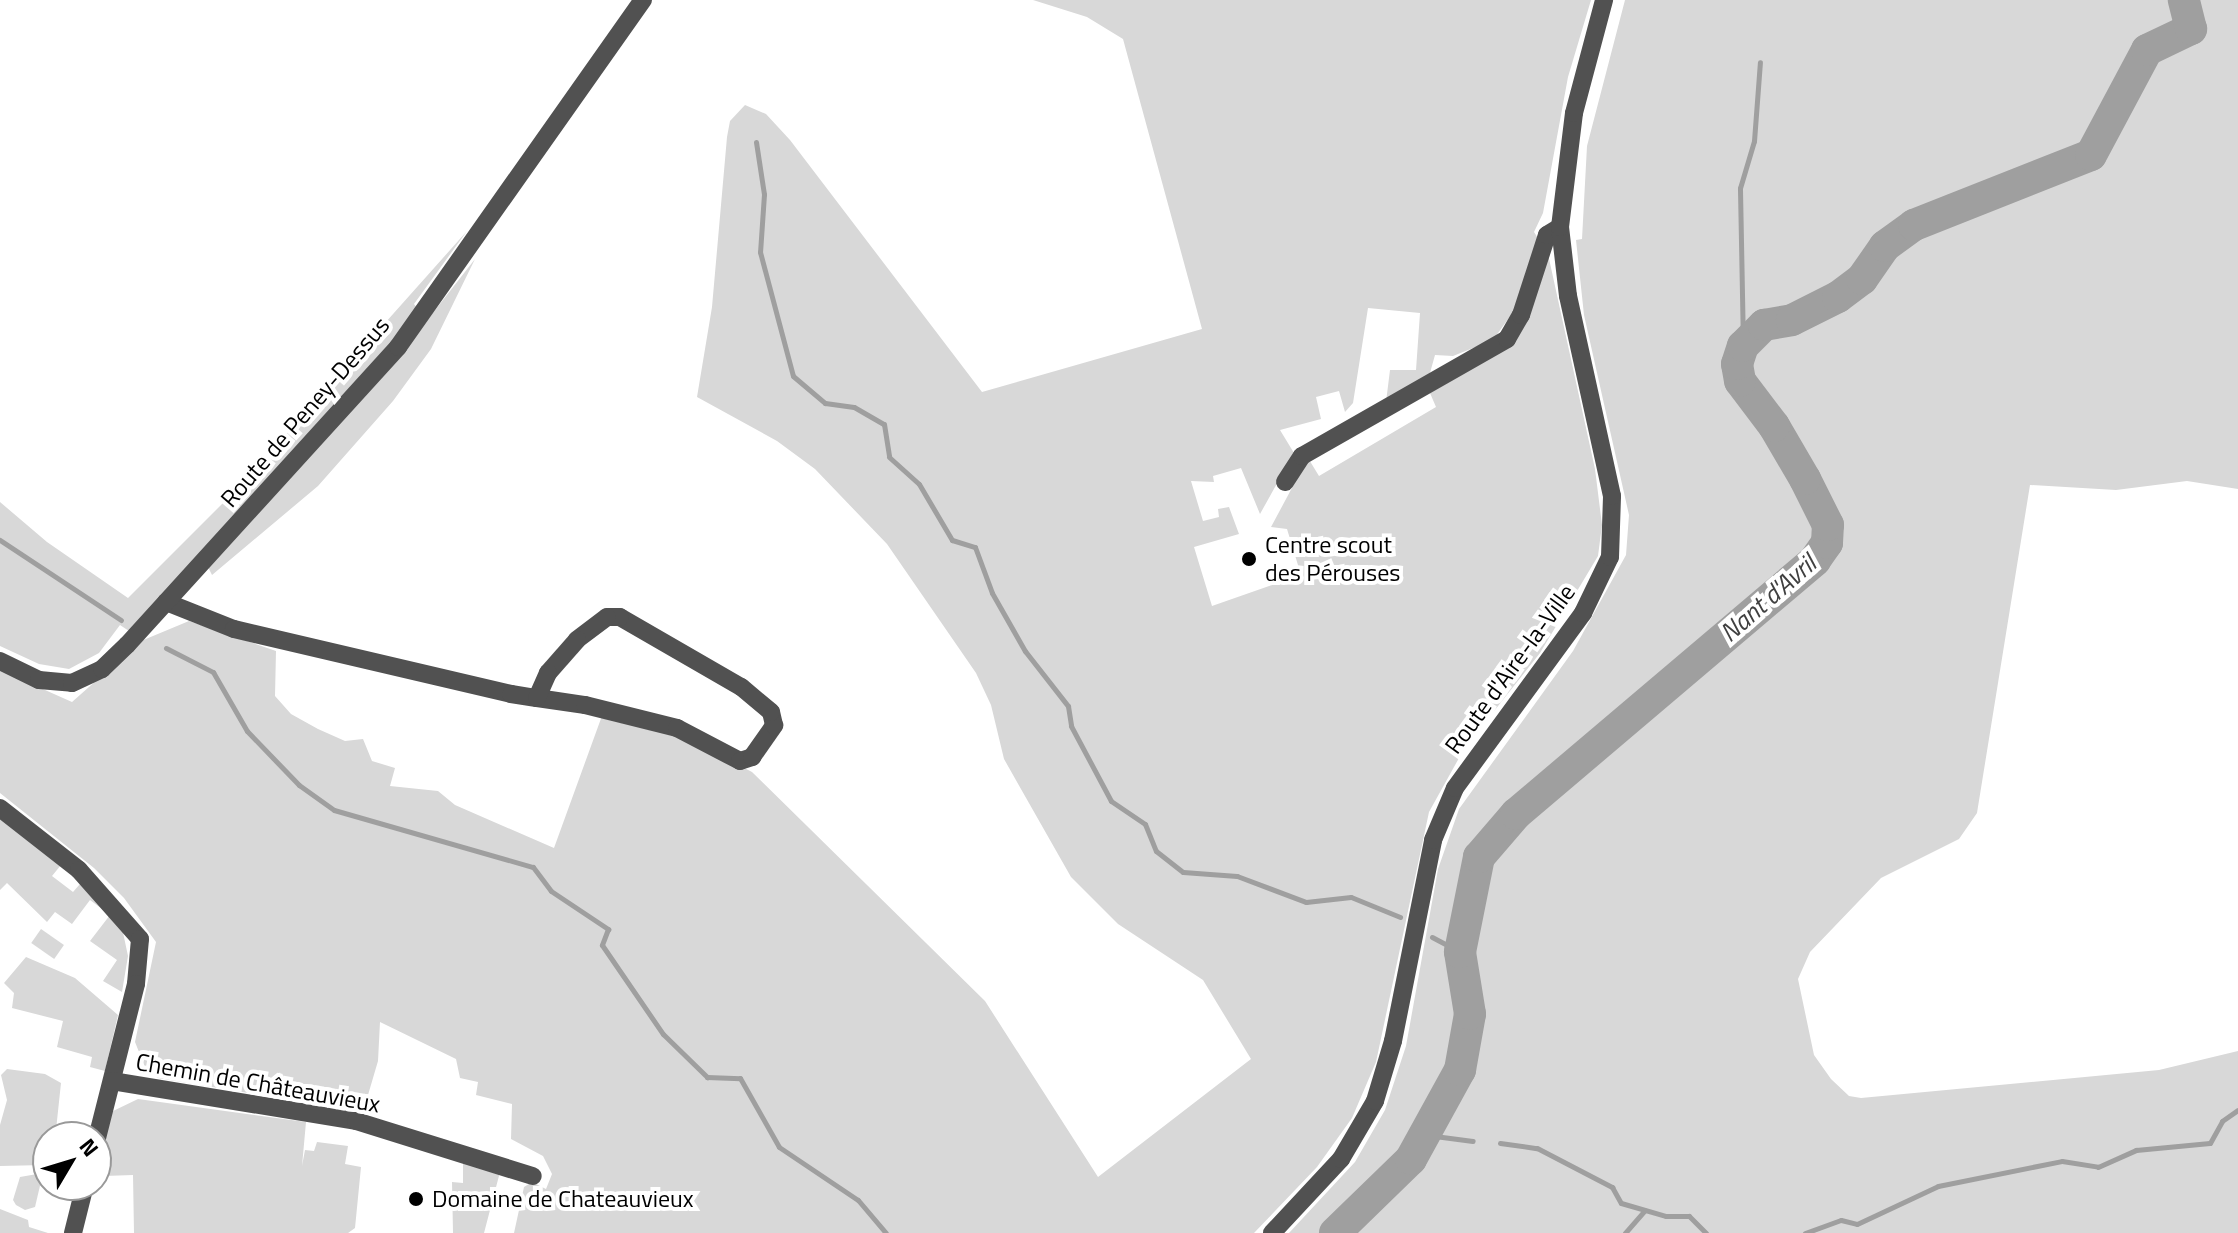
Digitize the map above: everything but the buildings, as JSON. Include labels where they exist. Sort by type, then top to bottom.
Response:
[{"type":"street","name":"Route de Peney-Dessus","points":[[0,661],[39,680],[82,681],[115,657],[398,347],[643,0]]},
{"type":"street","name":"Route d'Aire-la-Ville","points":[[1272,1233],[1341,1159],[1375,1101],[1393,1041],[1433,840],[1455,788],[1583,613],[1610,557],[1612,496],[1568,296],[1560,227],[1574,113],[1604,0]]},
{"type":"street","points":[[1285,482],[1302,456],[1507,339],[1521,315],[1547,235],[1560,227]]},
{"type":"street","points":[[166,602],[234,629],[537,698],[677,728],[740,761],[752,757],[774,725],[771,712],[741,687],[620,617],[607,617],[577,640],[548,673],[537,698]]},
{"type":"street","name":"Chemin de Châteauvieux","points":[[0,808],[79,870],[140,939],[136,984],[102,1121]]},
{"type":"street","name":"Chemin de Châteauvieux","points":[[112,1081],[356,1121],[533,1176]]},
{"type":"street","points":[[73,1233],[81,1201]]},
{"type":"shaded area","points":[[1033,0],[1591,0],[1568,77],[1543,213],[1534,232],[1548,254],[1595,469],[1602,525],[1598,556],[1540,653],[1464,749],[1429,812],[1376,1062],[1352,1118],[1317,1167],[1254,1233],[514,1233],[524,1187],[532,1182],[546,1189],[552,1174],[543,1156],[511,1139],[512,1104],[476,1095],[478,1082],[460,1078],[456,1059],[380,1022],[378,1061],[363,1112],[158,1078],[147,1072],[135,1042],[156,942],[124,898],[94,868],[0,793],[0,670],[72,702],[141,641],[189,621],[276,651],[275,696],[291,714],[318,729],[345,741],[363,739],[372,761],[395,768],[390,786],[438,791],[455,805],[554,848],[603,713],[679,734],[752,772],[985,1001],[1098,1177],[1251,1059],[1203,980],[1118,924],[1071,877],[1004,759],[991,705],[976,673],[887,544],[815,469],[777,441],[697,397],[712,307],[727,137],[730,121],[745,105],[766,114],[790,140],[982,392],[1202,329],[1123,39],[1087,17]],"holes":[[[1368,308],[1420,313],[1416,370],[1390,370],[1386,402],[1428,380],[1435,355],[1453,356],[1493,340],[1516,308],[1509,347],[1430,393],[1436,407],[1319,476],[1308,458],[1271,527],[1287,529],[1301,575],[1212,606],[1194,547],[1239,534],[1229,507],[1218,509],[1219,517],[1203,521],[1191,481],[1214,482],[1213,476],[1241,468],[1260,514],[1294,453],[1280,430],[1321,419],[1316,397],[1339,391],[1345,412],[1353,403]]]},
{"type":"shaded area","points":[[1625,0],[2238,0],[2238,489],[2187,481],[2116,490],[2030,485],[1977,813],[1959,839],[1881,878],[1810,952],[1798,979],[1814,1055],[1831,1079],[1849,1096],[1861,1098],[2159,1070],[2238,1051],[2238,1233],[1289,1233],[1355,1162],[1385,1110],[1406,1046],[1438,869],[1459,809],[1573,651],[1626,555],[1629,515],[1584,315],[1576,240],[1582,239],[1587,146]]},
{"type":"shaded area","points":[[467,231],[414,304],[418,309],[398,335],[129,631],[120,625],[99,653],[69,669],[39,664],[0,646],[0,502],[47,542],[128,598],[238,488]]},
{"type":"shaded area","points":[[475,259],[431,349],[393,401],[318,486],[212,575],[208,567],[393,364]]},
{"type":"shaded area","points":[[0,817],[61,865],[52,876],[73,892],[80,884],[121,923],[128,956],[122,992],[103,981],[117,960],[90,941],[110,915],[90,900],[72,924],[55,912],[47,922],[7,883],[0,890]]},
{"type":"shaded area","points":[[41,929],[64,945],[54,959],[31,943]]},
{"type":"shaded area","points":[[26,957],[75,978],[118,1015],[105,1071],[90,1067],[92,1057],[57,1047],[63,1021],[12,1008],[14,993],[4,983]]},
{"type":"shaded area","points":[[7,1069],[45,1074],[61,1083],[57,1121],[32,1121],[32,1165],[0,1166],[0,1125],[7,1100],[1,1075]]},
{"type":"shaded area","points":[[138,1099],[306,1122],[302,1166],[305,1150],[314,1151],[317,1142],[348,1146],[345,1164],[361,1167],[355,1228],[348,1233],[134,1233],[133,1175],[112,1176],[112,1121],[109,1121],[111,1112]]},
{"type":"shaded area","points":[[463,1160],[500,1172],[484,1233],[453,1233],[452,1182],[463,1183]]},
{"type":"shaded area","points":[[32,1175],[32,1201],[36,1201],[35,1207],[25,1210],[13,1200],[20,1177]]},
{"type":"shaded area","points":[[0,1209],[28,1220],[29,1227],[48,1233],[0,1233]]},
{"type":"waterway","name":"Nant d'Avril","points":[[1335,1233],[1411,1159],[1460,1070],[1470,1014],[1460,952],[1479,857],[1516,814],[1815,560],[1827,543],[1828,525],[1805,479],[1774,426],[1740,381],[1737,364],[1743,346],[1764,325],[1792,320],[1838,297],[1862,279],[1885,246],[1914,225],[2091,155],[2147,50],[2191,29],[2184,0]]},
{"type":"waterway","points":[[1743,346],[1740,188],[1754,141],[1760,62]]},
{"type":"waterway","points":[[756,142],[764,194],[760,252],[793,376],[825,403],[854,407],[884,424],[889,457],[919,484],[952,540],[975,547],[992,593],[1025,651],[1068,706],[1071,726],[1111,801],[1145,824],[1156,851],[1183,872],[1237,876],[1306,902],[1351,897],[1400,917]]},
{"type":"waterway","points":[[0,540],[121,620]]},
{"type":"waterway","points":[[166,648],[213,672],[247,731],[299,785],[334,810],[533,867],[551,891],[608,929],[602,945],[663,1034],[707,1077],[740,1078],[779,1147],[858,1200],[886,1233]]},
{"type":"waterway","points":[[1432,937],[1460,952]]},
{"type":"waterway","points":[[1805,1233],[1841,1220],[1857,1224],[1938,1186],[2062,1161],[2098,1167],[2136,1150],[2210,1143],[2222,1121],[2238,1110]]},
{"type":"waterway","points":[[1427,1135],[1473,1141]]},
{"type":"waterway","points":[[1500,1143],[1537,1148],[1612,1187],[1621,1203],[1666,1216],[1689,1216],[1706,1233]]},
{"type":"waterway","points":[[1625,1233],[1645,1210]]},
{"type":"place","name":"Centre scout des Pérouses","points":[[1249,559]]},
{"type":"place","name":"Domaine de Chateauvieux","points":[[416,1199]]}]
